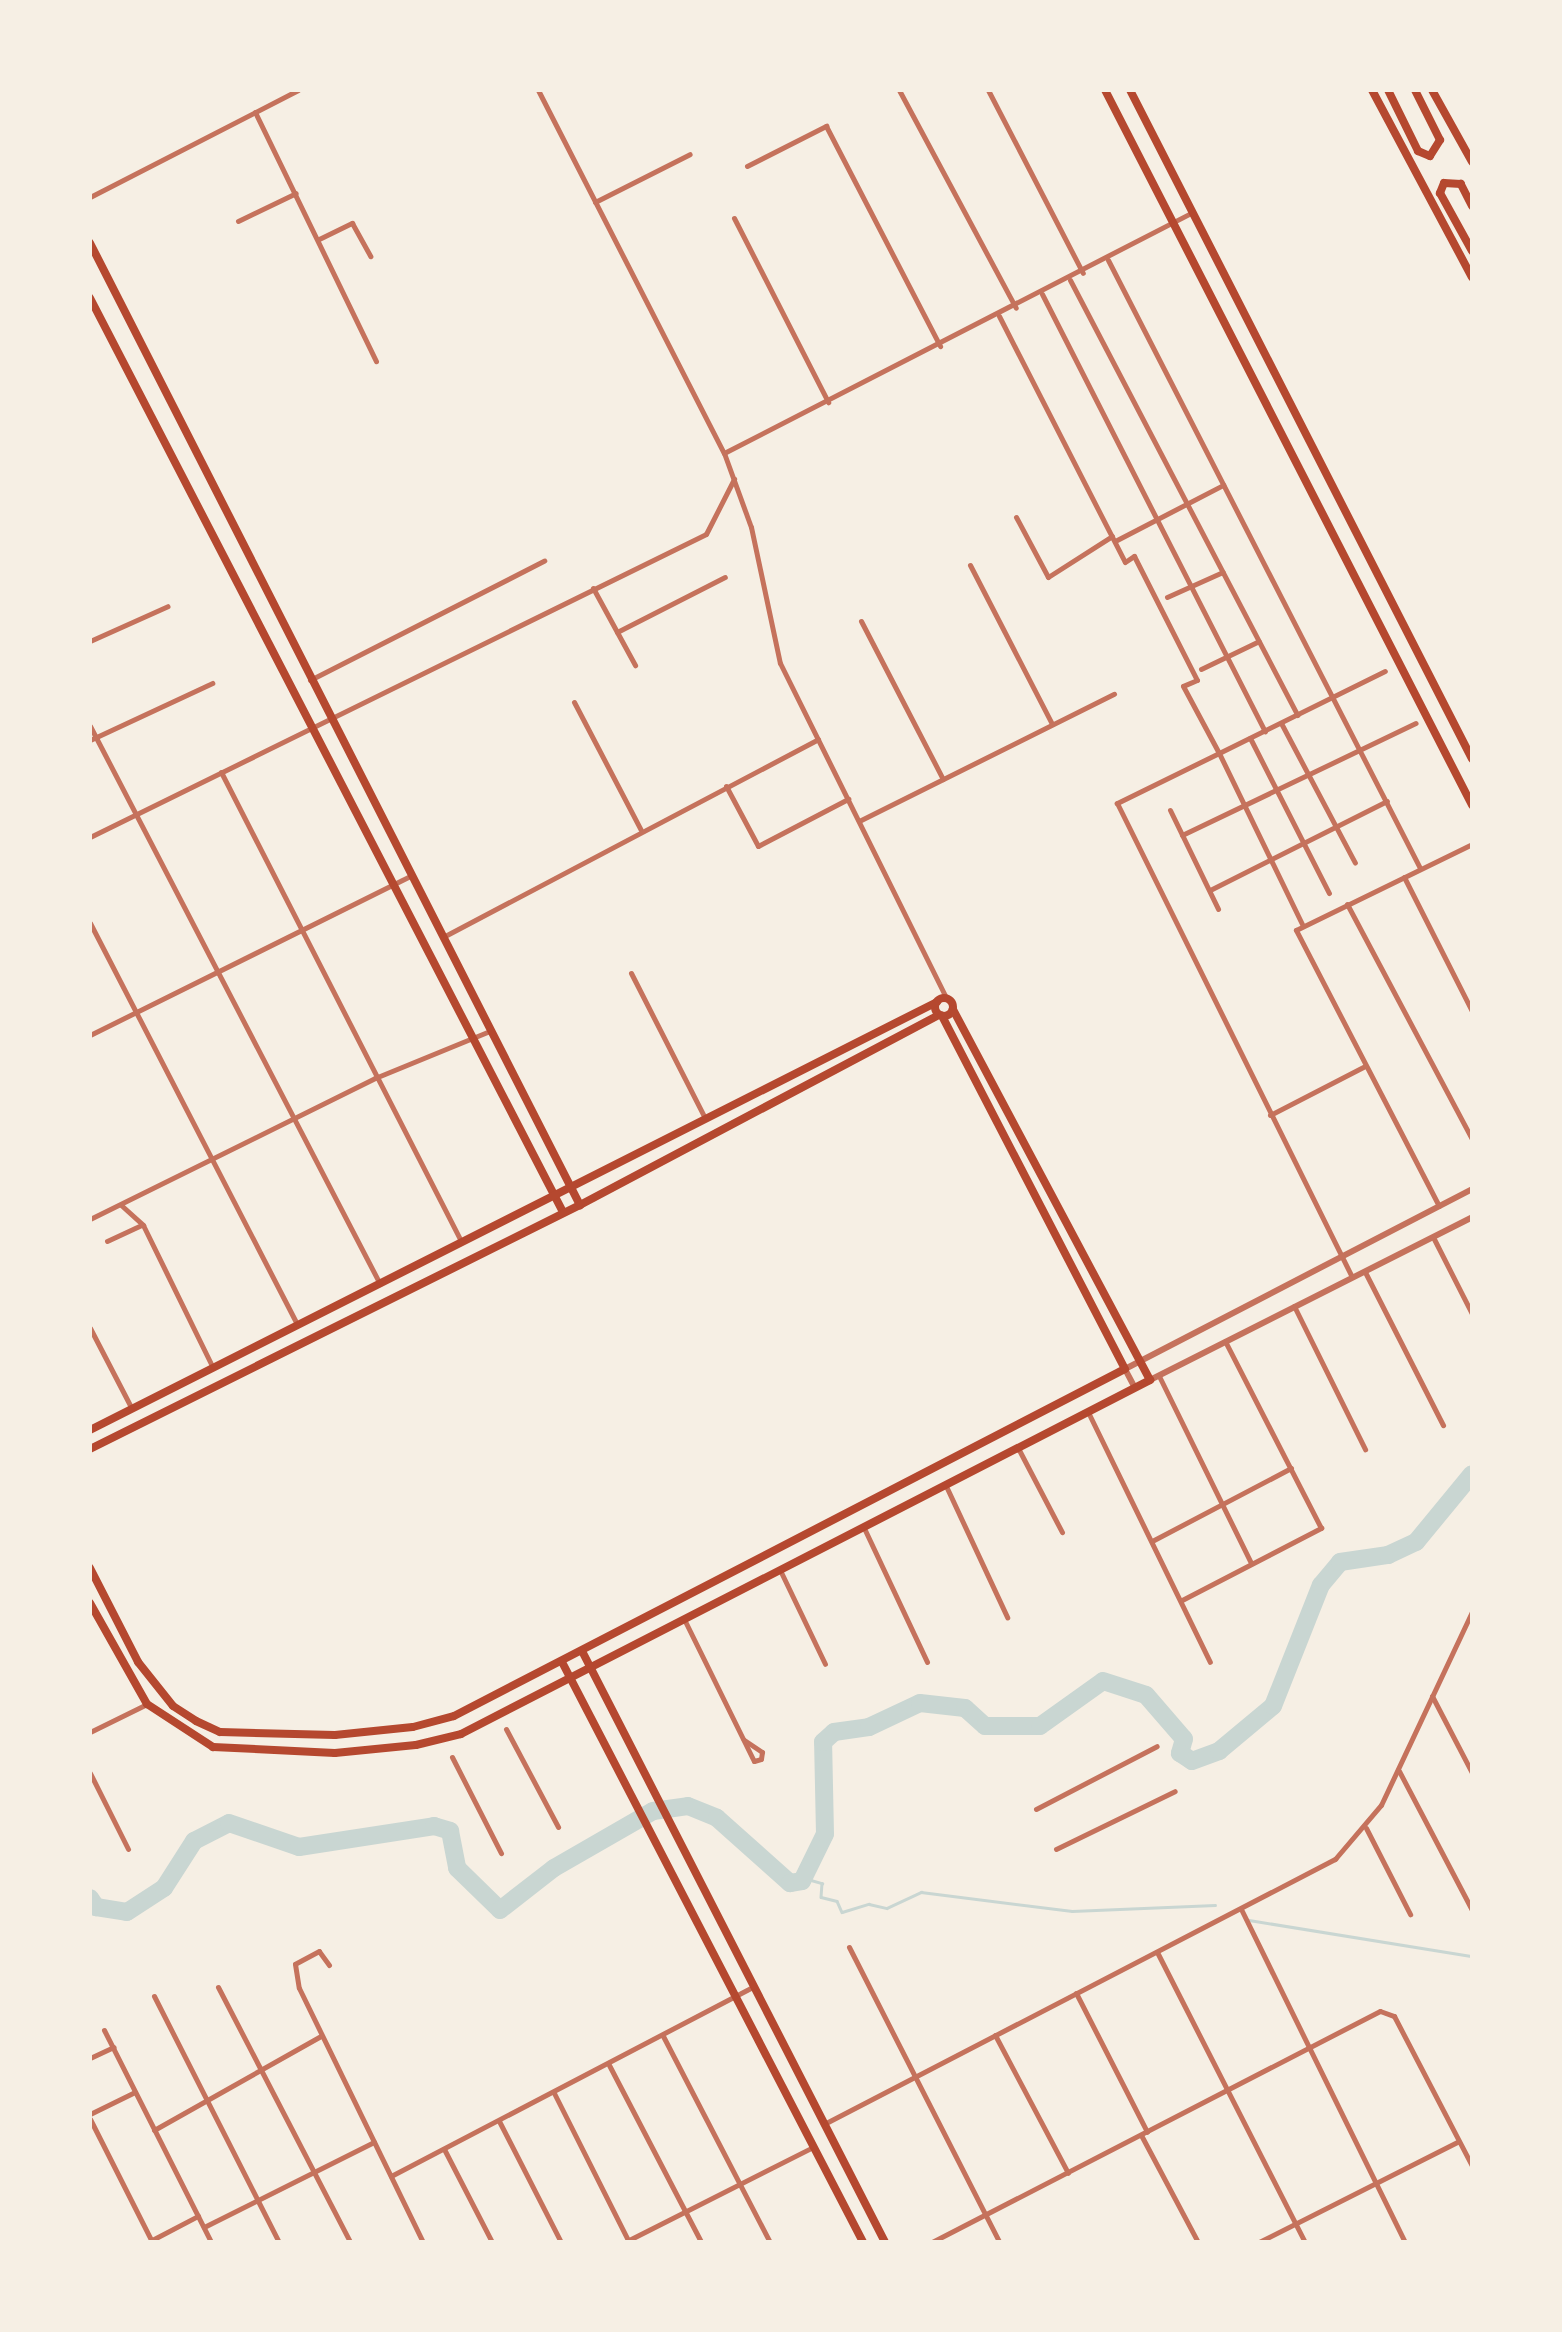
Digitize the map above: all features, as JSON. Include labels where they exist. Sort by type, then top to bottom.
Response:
[{"type":"main road","points":[[1104,90],[1472,805]]},
{"type":"main road","points":[[1130,90],[1472,759]]},
{"type":"main road","points":[[1372,90],[1472,276]]},
{"type":"main road","points":[[1388,90],[1418,151],[1430,156],[1440,140],[1414,90]]},
{"type":"main road","points":[[1432,90],[1472,162]]},
{"type":"main road","points":[[1472,206],[1461,184],[1444,183],[1440,193],[1472,251]]},
{"type":"main road","points":[[90,243],[309,681],[580,1205]]},
{"type":"main road","points":[[90,298],[563,1212]]},
{"type":"main road","points":[[90,1603],[147,1704],[213,1747],[334,1753],[461,1734],[1154,1378],[1141,1362],[953,1009],[941,1000]]},
{"type":"main road","points":[[90,1568],[154,1684],[173,1706],[220,1732],[335,1735],[413,1727],[454,1716],[582,1652],[1125,1369],[940,1016],[941,1000]]},
{"type":"main road","points":[[90,1430],[941,1000]]},
{"type":"main road","points":[[90,1449],[580,1205],[953,1009]]},
{"type":"main road","points":[[324,1311],[332,1327]]},
{"type":"main road","points":[[582,1652],[885,2242]]},
{"type":"main road","points":[[562,1662],[862,2242]]},
{"type":"street","points":[[90,197],[298,90]]},
{"type":"street","points":[[538,90],[724,453],[780,663],[859,821],[941,1000]]},
{"type":"street","points":[[899,90],[1016,308]]},
{"type":"street","points":[[988,90],[1082,273]]},
{"type":"street","points":[[256,112],[376,361]]},
{"type":"street","points":[[747,166],[826,126],[940,346]]},
{"type":"street","points":[[594,203],[690,154]]},
{"type":"street","points":[[238,221],[296,194]]},
{"type":"street","points":[[724,453],[1016,308],[1192,212]]},
{"type":"street","points":[[734,218],[828,402]]},
{"type":"street","points":[[319,240],[352,223],[370,256]]},
{"type":"street","points":[[1108,260],[1420,868]]},
{"type":"street","points":[[1070,280],[1297,715]]},
{"type":"street","points":[[1042,294],[1153,519],[1265,731]]},
{"type":"street","points":[[999,316],[1125,562],[1134,556],[1197,680],[1183,686],[1302,924]]},
{"type":"street","points":[[90,837],[312,724],[706,534],[734,479]]},
{"type":"street","points":[[1016,517],[1048,577],[1113,538],[1224,484]]},
{"type":"street","points":[[309,681],[544,561]]},
{"type":"street","points":[[970,564],[1052,724]]},
{"type":"street","points":[[1167,597],[1223,572]]},
{"type":"street","points":[[617,632],[726,577]]},
{"type":"street","points":[[594,588],[635,665]]},
{"type":"street","points":[[90,641],[168,606]]},
{"type":"street","points":[[861,621],[944,778]]},
{"type":"street","points":[[1202,669],[1259,641]]},
{"type":"street","points":[[1352,1277],[1117,804],[1384,671]]},
{"type":"street","points":[[93,739],[212,683]]},
{"type":"street","points":[[859,821],[1114,694]]},
{"type":"street","points":[[575,704],[640,830]]},
{"type":"street","points":[[1281,723],[1355,863]]},
{"type":"street","points":[[1182,834],[1416,723]]},
{"type":"street","points":[[90,726],[93,739],[380,1284]]},
{"type":"street","points":[[1250,738],[1329,893]]},
{"type":"street","points":[[443,937],[818,739]]},
{"type":"street","points":[[221,772],[461,1242]]},
{"type":"street","points":[[726,786],[758,846],[848,799]]},
{"type":"street","points":[[1210,890],[1386,801]]},
{"type":"street","points":[[1170,810],[1218,909]]},
{"type":"street","points":[[1439,1206],[1296,930],[1472,844]]},
{"type":"street","points":[[90,1035],[218,974],[298,928],[411,876]]},
{"type":"street","points":[[1404,877],[1472,1011]]},
{"type":"street","points":[[1347,904],[1472,1139]]},
{"type":"street","points":[[90,923],[297,1324]]},
{"type":"street","points":[[631,974],[706,1119]]},
{"type":"street","points":[[90,1219],[375,1078],[492,1030]]},
{"type":"street","points":[[1270,1115],[1365,1066]]},
{"type":"street","points":[[1135,1388],[1125,1369],[1472,1189]]},
{"type":"street","points":[[122,1205],[142,1224],[212,1366]]},
{"type":"street","points":[[1250,1563],[1224,1503],[1154,1378],[1472,1216]]},
{"type":"street","points":[[108,1241],[142,1224]]},
{"type":"street","points":[[1432,1236],[1472,1314]]},
{"type":"street","points":[[1365,1271],[1443,1425]]},
{"type":"street","points":[[1294,1306],[1365,1449]]},
{"type":"street","points":[[90,1328],[132,1407]]},
{"type":"street","points":[[1182,1600],[1318,1530],[1291,1468],[1225,1341]]},
{"type":"street","points":[[1088,1412],[1210,1662]]},
{"type":"street","points":[[1018,1448],[1062,1532]]},
{"type":"street","points":[[1152,1541],[1291,1468]]},
{"type":"street","points":[[946,1486],[1007,1617]]},
{"type":"street","points":[[864,1528],[927,1662]]},
{"type":"street","points":[[780,1570],[825,1664]]},
{"type":"street","points":[[824,2124],[1336,1859],[1365,1827],[1398,1770],[1430,1694],[1471,1616]]},
{"type":"street","points":[[684,1620],[754,1761],[761,1760],[762,1752],[744,1740]]},
{"type":"street","points":[[1430,1694],[1472,1773]]},
{"type":"street","points":[[90,1732],[147,1704]]},
{"type":"street","points":[[506,1730],[558,1828]]},
{"type":"street","points":[[1036,1809],[1157,1746]]},
{"type":"street","points":[[452,1756],[501,1853]]},
{"type":"street","points":[[1398,1770],[1472,1910]]},
{"type":"street","points":[[90,1773],[128,1849]]},
{"type":"street","points":[[1056,1848],[1175,1790]]},
{"type":"street","points":[[1365,1827],[1410,1914]]},
{"type":"street","points":[[1241,1909],[1406,2242]]},
{"type":"street","points":[[849,1947],[999,2242]]},
{"type":"street","points":[[329,1965],[319,1951],[294,1968],[322,2036],[423,2242]]},
{"type":"street","points":[[1157,1952],[1305,2242]]},
{"type":"street","points":[[218,1987],[350,2242]]},
{"type":"street","points":[[391,2176],[753,1987]]},
{"type":"street","points":[[1076,1994],[1198,2242]]},
{"type":"street","points":[[154,1996],[279,2242]]},
{"type":"street","points":[[932,2242],[1380,2011],[1394,2016],[1472,2166]]},
{"type":"street","points":[[104,2030],[212,2242]]},
{"type":"street","points":[[995,2035],[1068,2173]]},
{"type":"street","points":[[154,2130],[322,2036]]},
{"type":"street","points":[[663,2036],[770,2242]]},
{"type":"street","points":[[90,2058],[114,2047]]},
{"type":"street","points":[[610,2065],[701,2242]]},
{"type":"street","points":[[135,2092],[90,2116],[150,2242],[198,2216]]},
{"type":"street","points":[[554,2093],[626,2241],[813,2147]]},
{"type":"street","points":[[499,2121],[561,2242]]},
{"type":"street","points":[[1259,2242],[1458,2141]]},
{"type":"street","points":[[204,2227],[374,2142]]},
{"type":"street","points":[[444,2149],[492,2242]]},
{"type":"waterway","points":[[90,1898],[96,1907],[127,1912],[164,1888],[194,1841],[229,1823],[299,1847],[434,1826],[450,1831],[457,1868],[500,1910],[554,1868],[653,1811],[688,1806],[717,1818],[790,1883],[802,1881],[825,1834],[823,1742],[834,1732],[869,1727],[920,1703],[965,1708],[985,1726],[1040,1726],[1103,1681],[1146,1695],[1184,1739],[1180,1753],[1192,1761],[1219,1751],[1273,1706],[1321,1585],[1340,1562],[1388,1555],[1416,1542],[1472,1474]]},
{"type":"waterway","points":[[804,1878],[822,1883],[821,1897],[837,1901],[842,1912],[869,1904],[887,1908],[921,1892],[1072,1911],[1215,1905]]},
{"type":"waterway","points":[[1249,1920],[1472,1956]]}]
